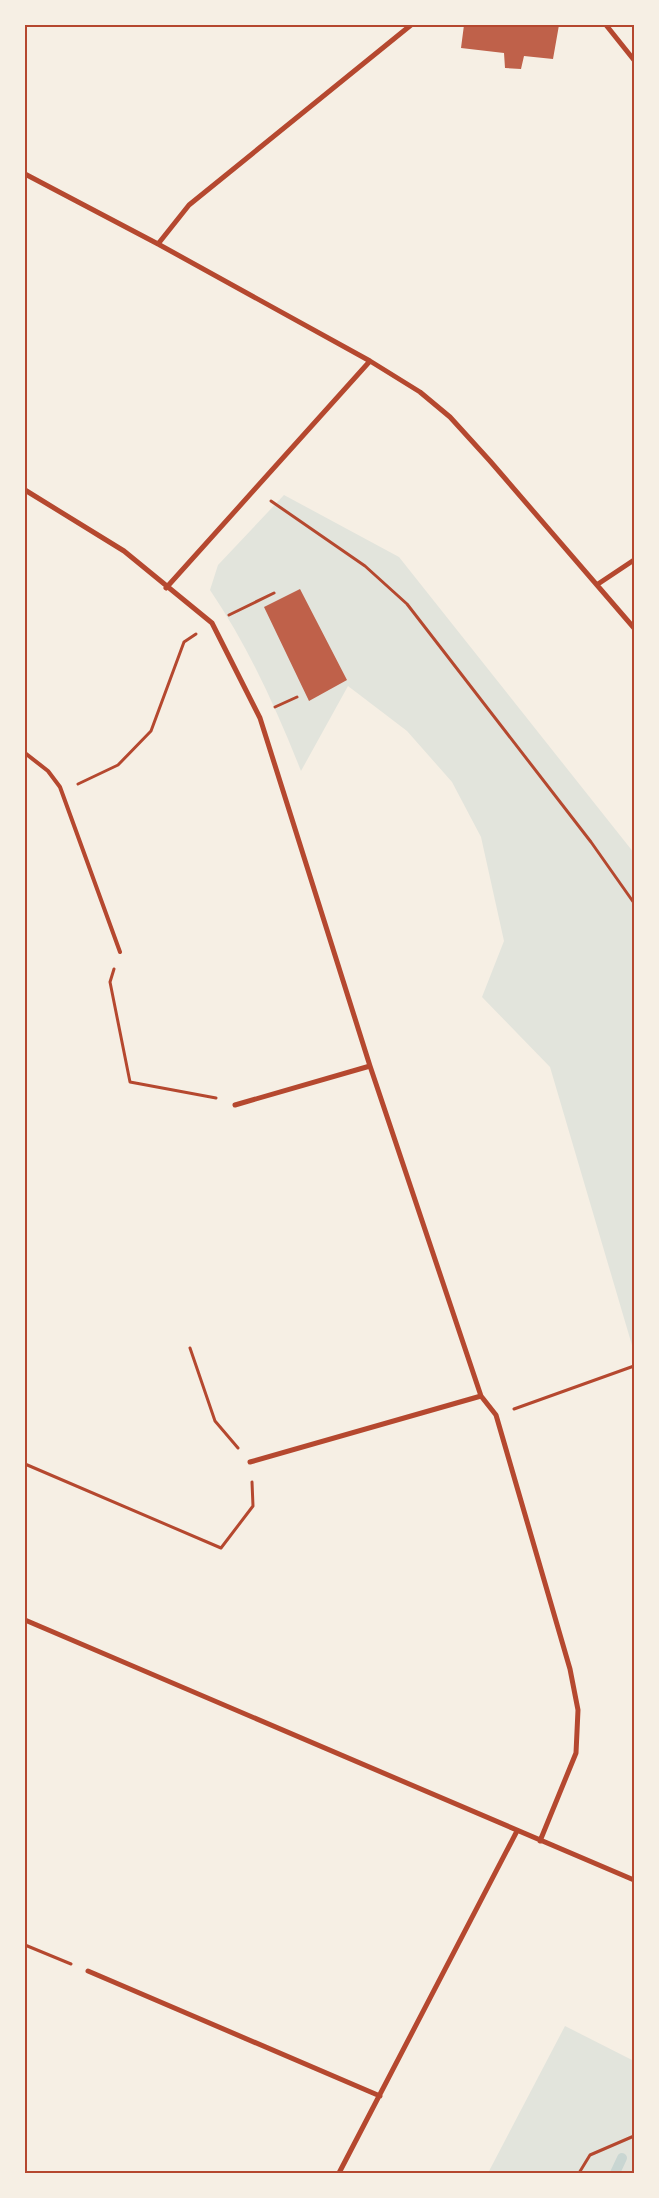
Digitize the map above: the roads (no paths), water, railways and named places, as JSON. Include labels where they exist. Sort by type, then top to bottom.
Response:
[{"type":"street","points":[[158,244],[189,205],[411,25]]},
{"type":"street","points":[[606,25],[634,60]]},
{"type":"street","points":[[25,174],[158,244],[370,361],[420,392],[450,417],[598,584],[634,628]]},
{"type":"street","points":[[166,588],[370,361]]},
{"type":"street","points":[[25,490],[124,552],[166,588],[212,623],[260,718],[370,1066],[480,1396],[496,1415],[570,1669],[578,1710],[576,1753],[540,1841]]},
{"type":"street","points":[[598,584],[634,560]]},
{"type":"street","points":[[235,1106],[370,1066]]},
{"type":"street","points":[[250,1462],[480,1396]]},
{"type":"street","points":[[25,1620],[634,1880]]},
{"type":"street","points":[[339,2173],[517,1831]]},
{"type":"street","points":[[88,1971],[380,2096]]},
{"type":"lane","points":[[25,753],[48,771],[62,792],[120,952]]},
{"type":"waterway","points":[[615,2173],[622,2158]]}]
